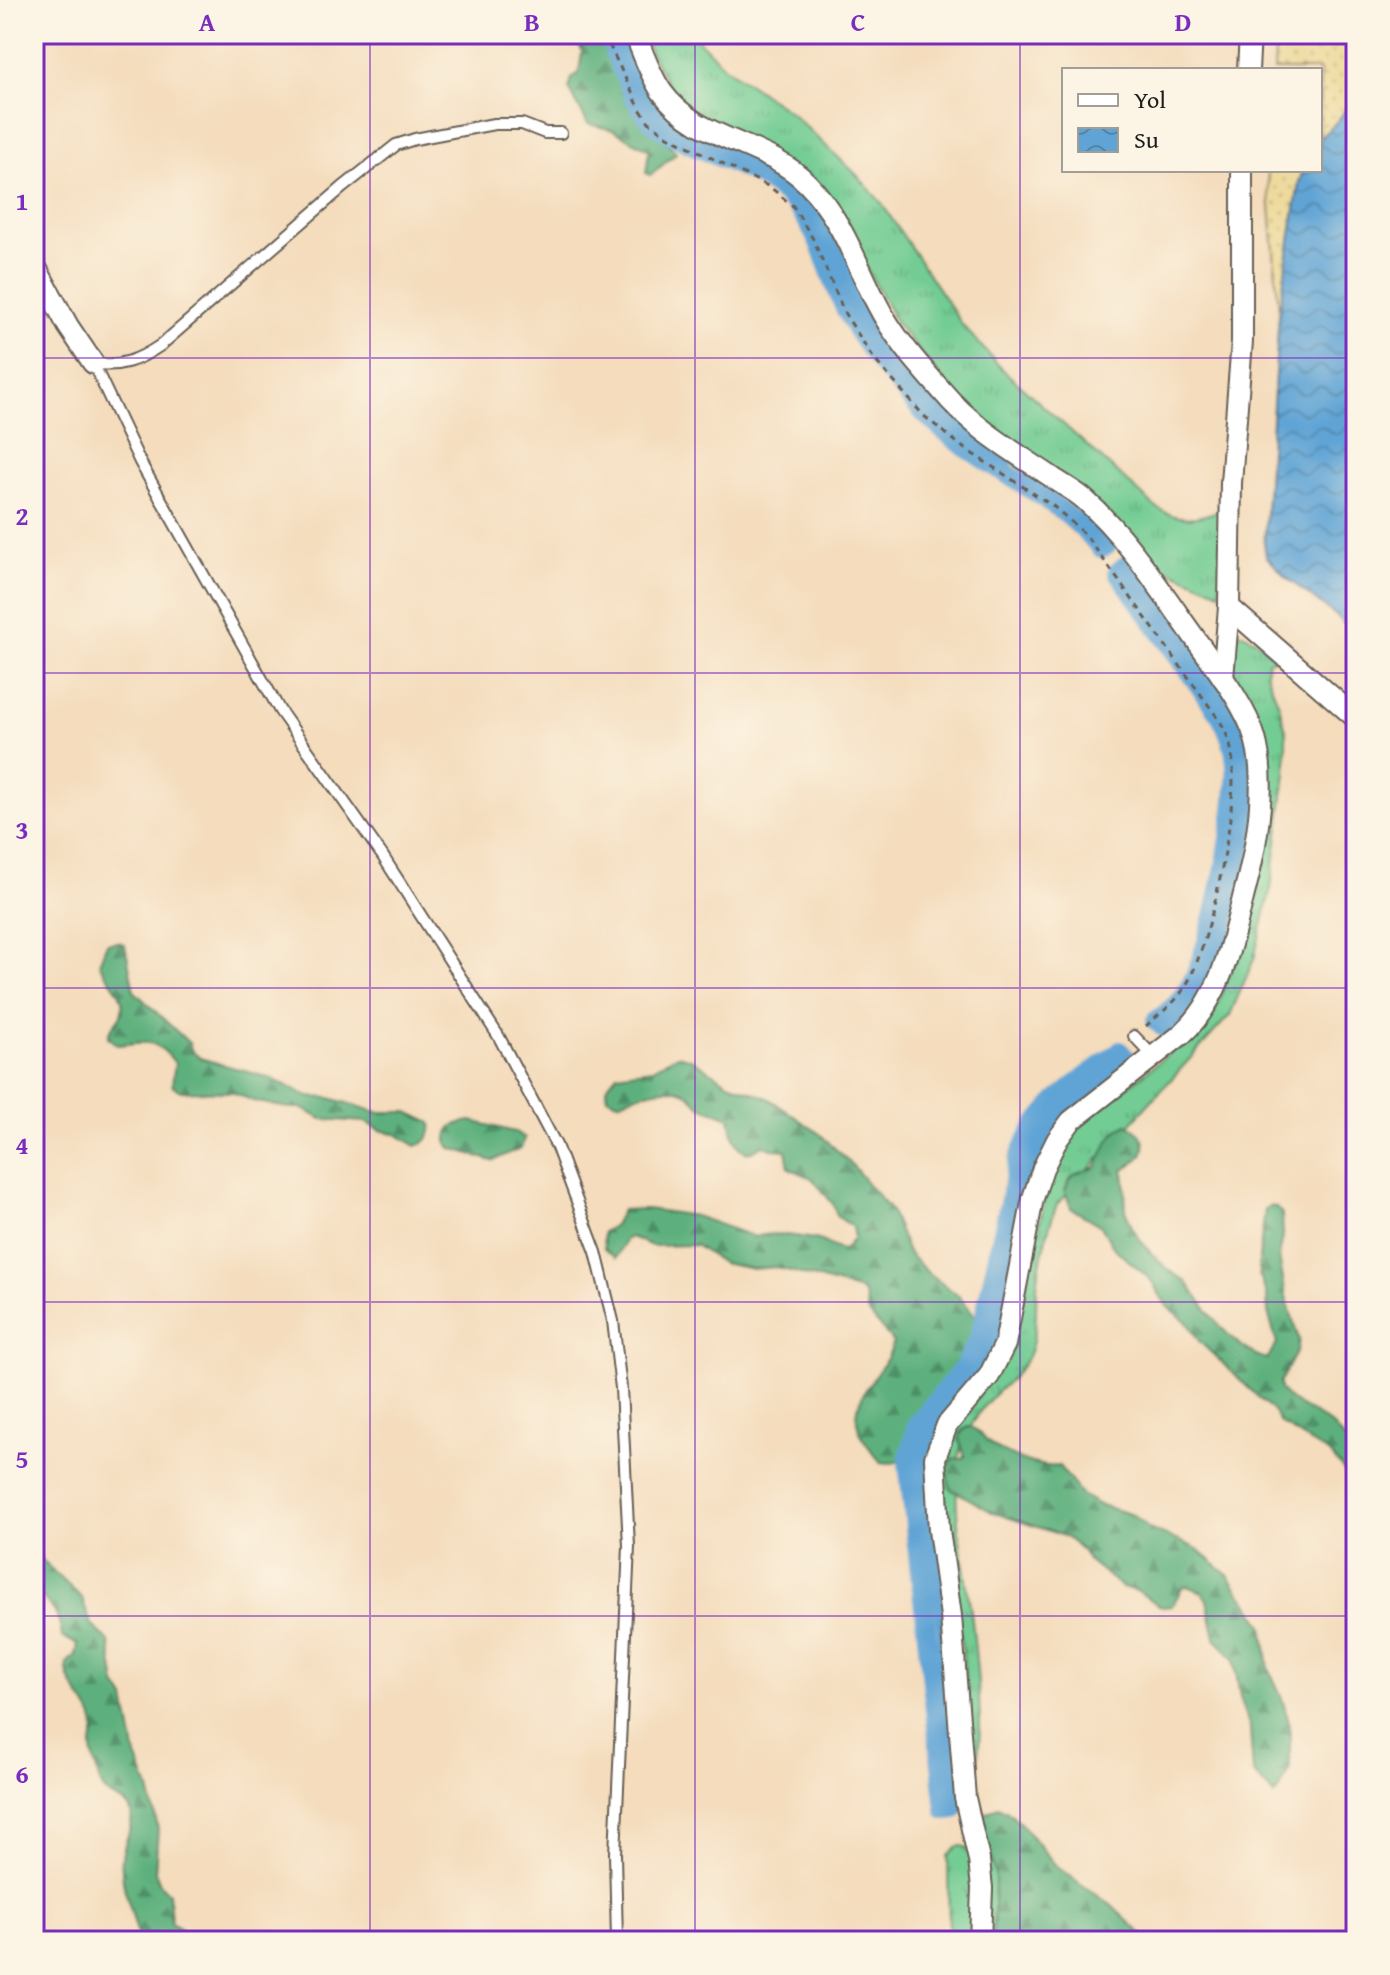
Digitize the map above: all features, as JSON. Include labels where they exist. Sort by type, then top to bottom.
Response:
[{"type":"street","points":[[635,34],[656,81],[674,104],[704,126],[793,170],[808,184],[843,231],[888,325],[943,392],[973,423],[1083,497],[1096,511],[1149,574],[1223,678],[1254,734],[1259,756],[1256,833],[1247,885],[1233,938],[1208,1004],[1199,1019],[1071,1121],[1057,1140],[1033,1198],[1005,1344],[989,1376],[947,1425],[935,1458],[965,1798],[982,1888],[980,1941]]},
{"type":"street","points":[[1248,68],[1250,34]]},
{"type":"street","points":[[1223,678],[1229,607],[1231,483],[1243,305],[1242,172]]},
{"type":"street","points":[[34,264],[68,326],[93,363]]},
{"type":"street","points":[[1229,607],[1356,718]]},
{"type":"lane","points":[[93,363],[129,363],[161,345],[396,145],[494,124],[522,124],[545,133],[561,133]]},
{"type":"lane","points":[[93,363],[140,462],[280,711],[382,855],[505,1048],[556,1145],[596,1252],[613,1321],[621,1388],[629,1546],[615,1854],[617,1941]]},
{"type":"lane","points":[[1134,1036],[1154,1057]]},
{"type":"path","points":[[604,34],[649,122],[668,136],[770,187],[793,206],[813,239],[845,314],[884,371],[924,416],[965,449],[1053,506],[1085,534],[1220,721],[1232,756],[1233,783],[1222,864],[1204,940],[1196,965],[1181,993],[1134,1036]]},
{"type":"green space","points":[[620,34],[629,34],[651,83],[778,168],[825,215],[884,328],[1072,501],[962,427],[913,384],[891,360],[863,320],[820,220],[793,187],[780,176],[664,119],[645,92]]},
{"type":"green space","points":[[641,34],[692,34],[725,67],[791,113],[880,201],[963,326],[1001,368],[1154,506],[1171,515],[1187,518],[1221,510],[1220,592],[1143,559],[969,411],[896,323],[831,201],[713,128],[670,89]]},
{"type":"green space","points":[[592,37],[608,51],[634,113],[676,153],[651,175],[646,173],[649,150],[613,130],[588,124],[569,89],[572,78],[579,73],[581,39]]},
{"type":"green space","points":[[1239,632],[1259,642],[1275,659],[1268,661],[1266,673],[1286,731],[1286,773],[1271,888],[1254,959],[1230,1015],[1057,1204],[1040,1265],[1031,1350],[1019,1369],[975,1419],[962,1444],[958,1461],[958,1524],[973,1629],[979,1702],[978,1796],[995,1873],[993,1941],[986,1941],[971,1787],[968,1703],[942,1470],[953,1430],[1013,1347],[1050,1174],[1075,1128],[1203,1027],[1214,1014],[1234,963],[1264,830],[1232,671],[1236,635]]},
{"type":"green space","points":[[107,943],[125,945],[134,991],[189,1043],[200,1058],[270,1078],[309,1097],[330,1098],[377,1112],[408,1112],[431,1123],[428,1137],[416,1146],[395,1133],[365,1122],[322,1119],[301,1108],[253,1101],[233,1092],[181,1091],[172,1085],[175,1063],[162,1049],[149,1043],[117,1045],[108,1037],[123,1007],[119,993],[99,963]]},
{"type":"green space","points":[[677,1055],[691,1059],[729,1083],[768,1098],[820,1134],[852,1165],[891,1211],[908,1253],[930,1275],[958,1295],[980,1323],[962,1365],[919,1408],[904,1459],[881,1462],[865,1441],[857,1422],[859,1403],[887,1358],[893,1342],[867,1311],[861,1291],[776,1267],[753,1269],[722,1263],[695,1245],[652,1246],[631,1237],[626,1239],[616,1258],[604,1249],[603,1232],[614,1225],[622,1210],[647,1209],[695,1216],[755,1237],[792,1235],[818,1240],[844,1250],[854,1238],[852,1227],[837,1216],[833,1204],[812,1178],[789,1168],[786,1150],[763,1145],[748,1153],[737,1143],[727,1116],[701,1106],[688,1094],[678,1090],[652,1091],[618,1102],[607,1097],[606,1087],[617,1074],[652,1069]]},
{"type":"green space","points":[[471,1121],[515,1132],[525,1138],[521,1148],[492,1161],[451,1148],[447,1142],[450,1129]]},
{"type":"green space","points":[[1127,1124],[1144,1142],[1142,1154],[1123,1169],[1130,1223],[1143,1243],[1186,1281],[1232,1338],[1267,1359],[1277,1344],[1268,1312],[1267,1295],[1259,1274],[1259,1258],[1265,1209],[1275,1207],[1282,1214],[1283,1236],[1279,1257],[1299,1340],[1297,1351],[1280,1382],[1280,1389],[1327,1422],[1356,1451],[1356,1485],[1331,1455],[1280,1423],[1274,1412],[1200,1342],[1186,1321],[1167,1306],[1150,1279],[1113,1247],[1101,1226],[1071,1208],[1065,1191],[1071,1179],[1077,1173],[1096,1167],[1111,1137]]},
{"type":"green space","points":[[969,1426],[1012,1456],[1042,1465],[1059,1466],[1082,1495],[1097,1504],[1133,1515],[1149,1529],[1196,1548],[1227,1574],[1263,1625],[1269,1669],[1290,1726],[1290,1768],[1274,1796],[1253,1772],[1250,1729],[1240,1698],[1234,1659],[1215,1638],[1207,1600],[1202,1592],[1187,1586],[1182,1588],[1172,1606],[1162,1607],[1137,1591],[1122,1587],[1064,1536],[992,1512],[950,1488],[946,1468],[954,1459],[965,1456],[960,1436]]},
{"type":"green space","points":[[34,1553],[82,1598],[91,1624],[109,1641],[116,1685],[125,1699],[136,1756],[149,1789],[158,1829],[155,1872],[160,1884],[169,1893],[171,1923],[191,1941],[139,1941],[122,1868],[131,1820],[130,1809],[109,1795],[101,1784],[92,1749],[94,1722],[67,1671],[67,1663],[76,1655],[78,1644],[62,1637],[53,1610],[34,1588]]},
{"type":"green space","points":[[998,1807],[1021,1824],[1057,1867],[1111,1905],[1149,1941],[993,1941],[995,1875],[982,1815]]},
{"type":"green space","points":[[962,1846],[971,1856],[975,1941],[949,1941],[948,1856],[956,1847]]},
{"type":"sand","points":[[1276,34],[1356,34],[1353,92],[1342,114],[1322,137],[1322,68],[1274,68]]},
{"type":"sand","points":[[1267,172],[1302,172],[1299,183],[1279,312]]},
{"type":"water","points":[[1356,89],[1356,640],[1339,618],[1287,578],[1266,556],[1264,543],[1279,312],[1299,183],[1302,172],[1322,172],[1322,137],[1341,117]]},
{"type":"waterway","points":[[607,34],[631,90],[651,120],[671,134],[767,181],[800,210],[816,236],[846,310],[860,335],[896,381],[936,424],[1058,508],[1101,548],[1107,545],[1104,530],[1088,514]]},
{"type":"waterway","points":[[620,34],[646,93],[669,122],[703,141],[762,166],[793,187],[806,201],[825,233],[863,320],[890,360],[946,415],[1006,458]]},
{"type":"waterway","points":[[1125,566],[1146,590],[1233,713],[1252,766],[1244,837],[1214,964],[1203,993],[1190,1012],[1172,1025],[1163,1027],[1156,1021],[1187,992],[1215,914],[1234,813],[1236,763],[1231,739],[1221,716],[1118,572],[1125,566]]},
{"type":"waterway","points":[[1120,1051],[1126,1059],[1120,1071],[1061,1120],[1042,1142],[1030,1176],[998,1333],[976,1377],[935,1424],[928,1448],[926,1467],[947,1631],[959,1798],[954,1809],[946,1810],[908,1462],[917,1424],[963,1369],[980,1337],[1019,1158],[1027,1140],[1061,1097],[1120,1051]]}]
